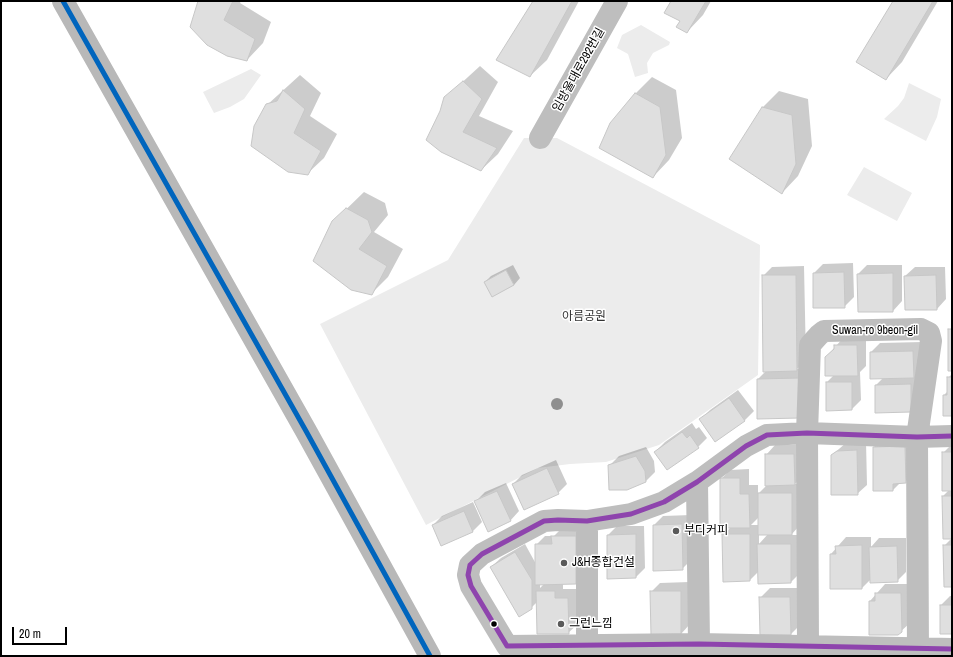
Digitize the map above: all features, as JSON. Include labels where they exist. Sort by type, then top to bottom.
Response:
[{"type":"street","points":[[62,1],[302,424],[430,656]]},
{"type":"street","name":"임방울대로292번길","points":[[540,138],[617,1]]},
{"type":"street","name":"Suwan-ro 9beon-gil","points":[[808,646],[807,434],[810,344],[819,334],[824,331],[921,329],[928,333],[931,341],[917,437],[918,652]]},
{"type":"street","points":[[952,436],[917,437],[807,434],[767,435],[746,446],[697,482],[664,502],[631,514],[587,521],[544,521],[482,554],[470,565],[468,575],[471,586],[510,651],[587,645],[699,644],[808,646],[918,652],[952,649]]},
{"type":"street","points":[[697,482],[699,644]]},
{"type":"street","points":[[587,521],[587,645]]},
{"type":"green space","points":[[641,25],[670,42],[669,45],[653,53],[647,63],[648,73],[635,77],[628,54],[617,48],[622,35]]},
{"type":"green space","points":[[251,69],[261,75],[244,99],[230,107],[214,113],[203,92]]},
{"type":"green space","points":[[909,83],[941,99],[937,117],[926,141],[884,119],[904,98]]},
{"type":"green space","name":"아름공원","points":[[524,138],[557,138],[760,245],[758,375],[659,445],[606,462],[538,468],[426,525],[320,324],[448,260]]},
{"type":"green space","points":[[864,167],[912,193],[897,221],[847,195]]},
{"type":"building","points":[[198,1],[233,1],[224,20],[255,39],[247,61],[227,56],[207,45],[190,27]]},
{"type":"building","points":[[533,1],[572,1],[530,77],[496,60]]},
{"type":"building","points":[[671,1],[706,1],[687,33],[676,27],[680,21],[664,13]]},
{"type":"building","points":[[893,1],[933,1],[886,80],[856,62]]},
{"type":"building","points":[[463,81],[482,99],[463,132],[497,148],[481,171],[441,152],[426,140],[440,111],[444,97]]},
{"type":"building","points":[[283,90],[305,109],[294,133],[321,151],[308,175],[288,172],[251,146],[254,126],[266,104],[277,101]]},
{"type":"building","points":[[635,93],[660,107],[666,155],[653,178],[599,148],[610,123]]},
{"type":"building","points":[[762,107],[792,115],[796,164],[782,194],[729,159]]},
{"type":"building","points":[[346,208],[368,220],[372,232],[359,249],[387,266],[372,295],[351,290],[313,261],[332,221]]},
{"type":"building","points":[[506,270],[514,285],[492,297],[484,282]]},
{"type":"building","points":[[844,272],[845,308],[813,308],[813,273]]},
{"type":"building","points":[[893,273],[893,312],[858,312],[857,274]]},
{"type":"building","points":[[762,275],[796,275],[797,371],[763,372]]},
{"type":"building","points":[[936,275],[937,310],[905,310],[904,276]]},
{"type":"building","points":[[948,329],[952,329],[952,371],[948,371]]},
{"type":"building","points":[[834,345],[857,345],[858,376],[825,376],[825,357],[834,349]]},
{"type":"building","points":[[913,351],[914,378],[870,379],[870,352]]},
{"type":"building","points":[[947,377],[952,377],[952,416],[943,416],[943,395],[947,395]]},
{"type":"building","points":[[800,378],[800,418],[757,419],[757,379]]},
{"type":"building","points":[[826,382],[852,382],[852,410],[826,411]]},
{"type":"building","points":[[911,384],[911,412],[875,413],[875,385]]},
{"type":"building","points":[[729,398],[745,421],[715,442],[699,419]]},
{"type":"building","points":[[682,432],[687,438],[690,435],[699,448],[667,470],[654,452]]},
{"type":"building","points":[[905,446],[906,483],[893,484],[893,491],[873,491],[873,447]]},
{"type":"building","points":[[857,450],[858,495],[831,495],[831,455],[837,451]]},
{"type":"building","points":[[942,452],[952,452],[952,491],[942,491]]},
{"type":"building","points":[[765,454],[794,454],[795,485],[765,486]]},
{"type":"building","points":[[636,456],[645,471],[646,482],[627,490],[609,490],[608,465]]},
{"type":"building","points":[[547,468],[559,494],[524,510],[512,484]]},
{"type":"building","points":[[720,478],[740,478],[740,494],[749,494],[750,528],[720,528]]},
{"type":"building","points":[[497,491],[511,521],[488,532],[474,501]]},
{"type":"building","points":[[758,493],[792,493],[792,535],[758,535]]},
{"type":"building","points":[[942,496],[952,496],[952,539],[943,539]]},
{"type":"building","points":[[464,511],[473,532],[441,546],[432,525]]},
{"type":"building","points":[[682,524],[683,570],[653,571],[653,525]]},
{"type":"building","points":[[636,534],[636,578],[607,579],[607,535]]},
{"type":"building","points":[[722,534],[750,534],[750,581],[723,582]]},
{"type":"building","points":[[551,536],[576,536],[576,584],[535,585],[535,544],[552,544]]},
{"type":"building","points":[[757,544],[791,544],[791,583],[758,584]]},
{"type":"building","points":[[862,545],[862,589],[830,589],[830,554],[836,554],[835,546]]},
{"type":"building","points":[[943,545],[952,545],[952,587],[944,587]]},
{"type":"building","points":[[897,546],[898,582],[870,583],[869,547]]},
{"type":"building","points":[[515,552],[532,580],[532,609],[519,617],[490,567]]},
{"type":"building","points":[[536,591],[555,591],[555,598],[568,598],[569,634],[537,634]]},
{"type":"building","points":[[650,591],[681,591],[681,635],[651,635]]},
{"type":"building","points":[[875,593],[901,593],[902,632],[898,635],[869,635],[869,601],[875,601]]},
{"type":"building","points":[[759,597],[790,597],[791,635],[760,635]]},
{"type":"building","points":[[940,605],[952,605],[952,634],[940,634]]},
{"type":"transit line","points":[[63,1],[306,431],[430,656]]},
{"type":"transit line","points":[[952,436],[917,437],[807,433],[767,435],[746,446],[697,482],[664,502],[631,514],[587,521],[544,521],[482,554],[470,565],[468,575],[471,586],[507,646],[699,644],[952,649]]},
{"type":"place","name":"부디커피","points":[[676,531]]},
{"type":"place","name":"J&H종합건설","points":[[564,563]]},
{"type":"place","name":"그런느낌","points":[[561,624]]}]
